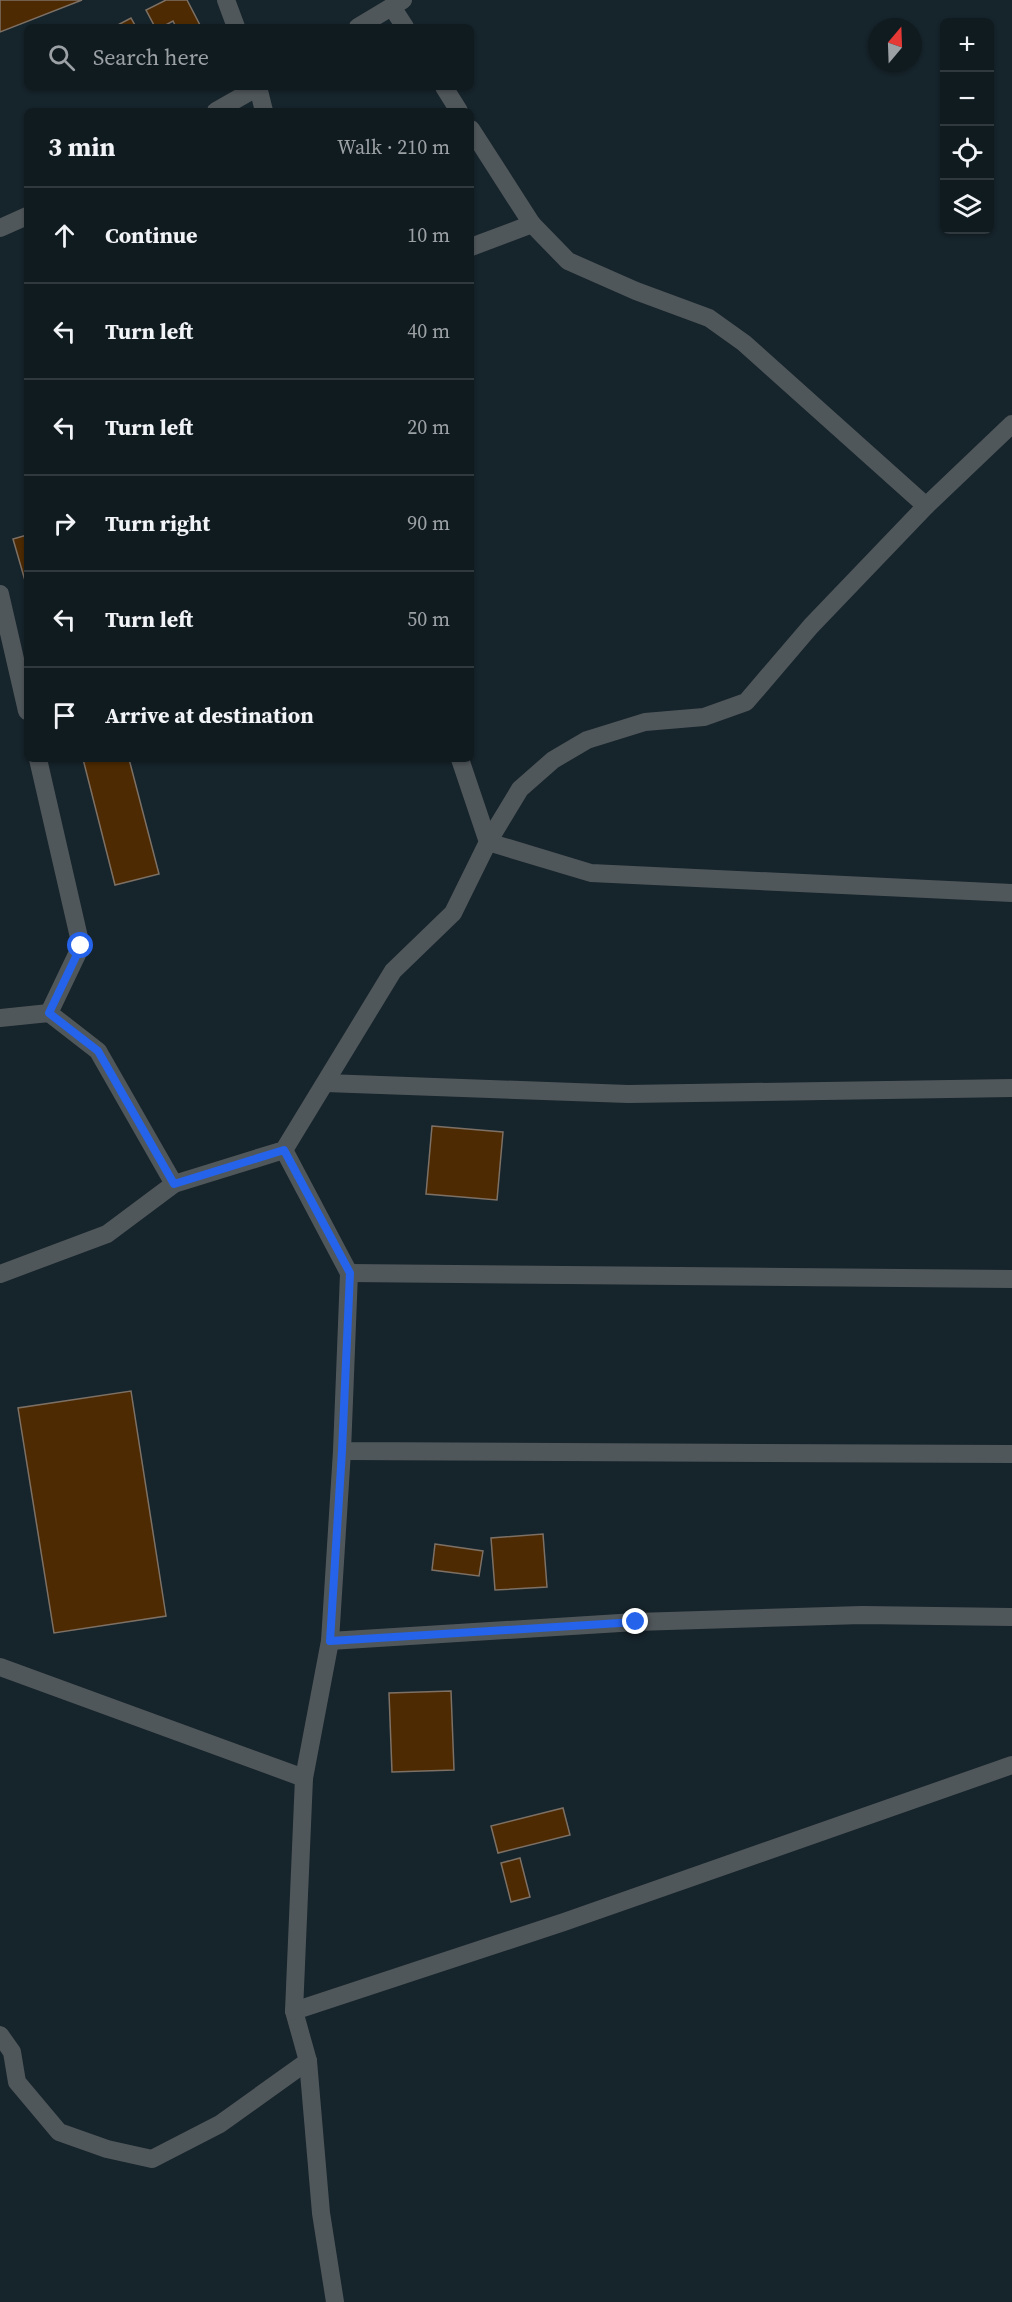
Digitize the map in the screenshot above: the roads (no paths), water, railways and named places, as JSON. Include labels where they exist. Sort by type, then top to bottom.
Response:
[{"type":"street","points":[[225,0],[235,24]]},
{"type":"street","points":[[363,24],[397,3],[404,24]]},
{"type":"street","points":[[221,108],[253,90]]},
{"type":"street","points":[[259,90],[263,108]]},
{"type":"street","points":[[446,90],[457,108]]},
{"type":"street","points":[[474,134],[532,224],[568,261],[636,291],[709,318],[744,343],[926,506]]},
{"type":"street","points":[[0,228],[24,217]]},
{"type":"street","points":[[474,246],[532,224]]},
{"type":"street","points":[[0,1275],[107,1234],[174,1184],[284,1150],[393,971],[453,913],[488,842],[520,789],[553,760],[587,740],[645,722],[704,717],[746,702],[811,626],[926,506],[1012,424]]},
{"type":"street","points":[[0,594],[24,698]]},
{"type":"street","points":[[39,762],[81,946],[49,1013]]},
{"type":"street","points":[[461,762],[488,842]]},
{"type":"street","points":[[488,842],[591,873],[1012,893]]},
{"type":"street","points":[[0,1018],[49,1013],[98,1051],[174,1184]]},
{"type":"street","points":[[326,1083],[628,1094],[1012,1088]]},
{"type":"street","points":[[284,1150],[350,1273],[330,1641],[304,1778],[294,2011],[308,2061],[321,2213],[335,2302]]},
{"type":"street","points":[[350,1273],[1012,1279]]},
{"type":"street","points":[[342,1451],[1012,1454]]},
{"type":"street","points":[[330,1641],[648,1621],[862,1615],[1012,1617]]},
{"type":"street","points":[[0,1667],[304,1778]]},
{"type":"street","points":[[294,2011],[564,1922],[1012,1765]]},
{"type":"street","points":[[0,2035],[12,2052],[17,2082],[59,2132],[107,2149],[152,2159],[220,2124],[308,2061]]}]
